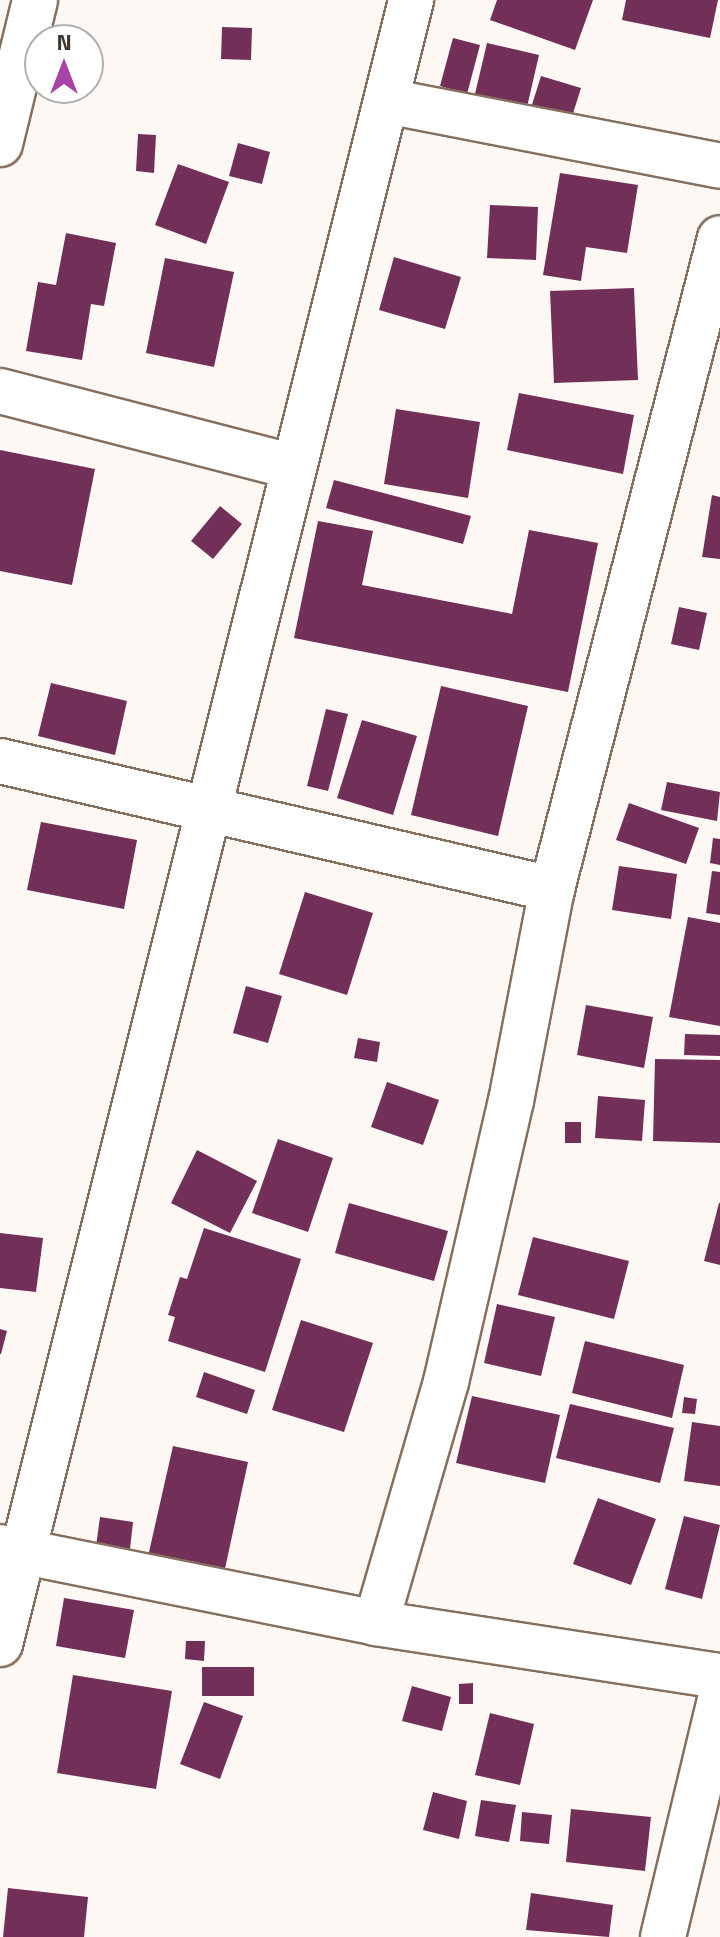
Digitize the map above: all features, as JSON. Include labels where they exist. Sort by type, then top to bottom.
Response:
[{"type":"street","points":[[0,144],[35,0]]},
{"type":"street","points":[[0,1644],[11,1550],[210,806],[291,466],[411,0]]},
{"type":"street","points":[[387,101],[720,166]]},
{"type":"street","points":[[376,1623],[477,1257],[552,889],[720,238]]},
{"type":"street","points":[[0,391],[291,466]]},
{"type":"street","points":[[0,761],[210,806],[552,889]]},
{"type":"street","points":[[11,1550],[376,1623],[720,1676]]},
{"type":"street","points":[[663,1937],[710,1796],[720,1699]]},
{"type":"building","points":[[497,0],[593,0],[575,50],[490,20]]},
{"type":"building","points":[[626,0],[718,0],[710,38],[622,20]]},
{"type":"building","points":[[222,27],[252,28],[251,60],[221,59]]},
{"type":"building","points":[[453,38],[480,45],[467,94],[440,86]]},
{"type":"building","points":[[487,43],[539,55],[527,107],[475,94]]},
{"type":"building","points":[[541,76],[581,88],[570,123],[530,111]]},
{"type":"building","points":[[138,134],[156,135],[154,173],[136,171]]},
{"type":"building","points":[[238,143],[270,152],[262,184],[229,176]]},
{"type":"building","points":[[178,164],[229,182],[206,244],[155,225]]},
{"type":"building","points":[[560,173],[638,185],[627,253],[586,247],[581,281],[543,275]]},
{"type":"building","points":[[490,205],[538,207],[536,260],[487,258]]},
{"type":"building","points":[[66,233],[116,243],[104,306],[91,304],[82,360],[26,351],[38,282],[56,285]]},
{"type":"building","points":[[394,257],[461,277],[445,329],[379,310]]},
{"type":"building","points":[[165,258],[234,272],[214,367],[146,353]]},
{"type":"building","points":[[634,288],[638,380],[554,383],[550,291]]},
{"type":"building","points":[[519,393],[634,415],[623,474],[507,450]]},
{"type":"building","points":[[396,409],[480,422],[468,498],[384,484]]},
{"type":"building","points":[[0,450],[95,469],[72,585],[0,571]]},
{"type":"building","points":[[334,480],[471,516],[463,544],[326,508]]},
{"type":"building","points":[[712,495],[720,497],[720,559],[702,557]]},
{"type":"building","points":[[220,506],[242,524],[213,559],[191,541]]},
{"type":"building","points":[[318,521],[373,531],[362,585],[512,614],[529,530],[598,543],[568,692],[294,638]]},
{"type":"building","points":[[679,607],[707,613],[699,650],[671,644]]},
{"type":"building","points":[[51,683],[127,701],[115,755],[38,736]]},
{"type":"building","points":[[441,686],[528,706],[498,836],[411,815]]},
{"type":"building","points":[[326,709],[348,714],[328,791],[307,786]]},
{"type":"building","points":[[362,720],[417,736],[393,815],[337,798]]},
{"type":"building","points":[[667,782],[720,792],[717,821],[661,810]]},
{"type":"building","points":[[629,803],[699,828],[686,864],[616,840]]},
{"type":"building","points":[[41,822],[137,840],[124,909],[27,890]]},
{"type":"building","points":[[713,838],[720,839],[720,865],[710,863]]},
{"type":"building","points":[[619,866],[677,874],[671,919],[612,910]]},
{"type":"building","points":[[712,871],[720,872],[720,915],[706,913]]},
{"type":"building","points":[[305,892],[373,913],[347,995],[279,974]]},
{"type":"building","points":[[688,917],[720,923],[720,1026],[669,1017]]},
{"type":"building","points":[[246,986],[282,996],[268,1043],[233,1033]]},
{"type":"building","points":[[586,1005],[653,1017],[644,1068],[577,1055]]},
{"type":"building","points":[[685,1034],[720,1035],[720,1056],[684,1055]]},
{"type":"building","points":[[358,1038],[380,1042],[377,1062],[354,1058]]},
{"type":"building","points":[[655,1059],[720,1060],[720,1143],[653,1141]]},
{"type":"building","points":[[387,1082],[439,1100],[423,1145],[371,1127]]},
{"type":"building","points":[[598,1096],[645,1100],[642,1141],[595,1138]]},
{"type":"building","points":[[565,1122],[581,1122],[581,1143],[565,1143]]},
{"type":"building","points":[[278,1139],[333,1158],[308,1232],[252,1213]]},
{"type":"building","points":[[197,1150],[257,1181],[230,1233],[171,1203]]},
{"type":"building","points":[[349,1203],[448,1231],[434,1281],[335,1253]]},
{"type":"building","points":[[720,1203],[720,1265],[704,1261]]},
{"type":"building","points":[[204,1228],[301,1259],[265,1372],[168,1341],[175,1317],[168,1315],[180,1277],[187,1279]]},
{"type":"building","points":[[0,1233],[43,1238],[36,1292],[0,1288]]},
{"type":"building","points":[[533,1237],[629,1261],[614,1319],[518,1295]]},
{"type":"building","points":[[497,1304],[555,1317],[541,1376],[484,1363]]},
{"type":"building","points":[[301,1320],[373,1343],[344,1432],[272,1410]]},
{"type":"building","points":[[0,1329],[7,1331],[1,1354],[0,1354]]},
{"type":"building","points":[[585,1341],[684,1365],[672,1418],[572,1393]]},
{"type":"building","points":[[204,1372],[255,1390],[247,1414],[196,1397]]},
{"type":"building","points":[[472,1396],[560,1415],[545,1483],[456,1463]]},
{"type":"building","points":[[684,1397],[697,1399],[695,1414],[682,1413]]},
{"type":"building","points":[[570,1404],[674,1428],[660,1483],[556,1458]]},
{"type":"building","points":[[692,1422],[720,1426],[720,1486],[684,1481]]},
{"type":"building","points":[[173,1446],[248,1462],[223,1578],[147,1561]]},
{"type":"building","points":[[598,1498],[656,1519],[631,1585],[573,1564]]},
{"type":"building","points":[[684,1516],[720,1525],[702,1599],[665,1589]]},
{"type":"building","points":[[100,1517],[133,1522],[129,1558],[95,1554]]},
{"type":"building","points":[[64,1598],[134,1610],[125,1658],[56,1646]]},
{"type":"building","points":[[186,1641],[205,1641],[204,1661],[185,1659]]},
{"type":"building","points":[[202,1667],[254,1667],[254,1696],[202,1696]]},
{"type":"building","points":[[73,1675],[172,1691],[156,1789],[57,1773]]},
{"type":"building","points":[[473,1683],[473,1704],[459,1704],[459,1684]]},
{"type":"building","points":[[412,1686],[451,1697],[442,1731],[402,1721]]},
{"type":"building","points":[[204,1702],[243,1716],[220,1779],[180,1764]]},
{"type":"building","points":[[490,1713],[534,1724],[520,1785],[475,1775]]},
{"type":"building","points":[[433,1792],[467,1801],[459,1839],[423,1830]]},
{"type":"building","points":[[481,1800],[516,1805],[509,1842],[475,1836]]},
{"type":"building","points":[[571,1809],[651,1817],[645,1871],[566,1862]]},
{"type":"building","points":[[522,1812],[552,1815],[549,1844],[520,1841]]},
{"type":"building","points":[[8,1888],[88,1897],[84,1937],[3,1937]]},
{"type":"building","points":[[531,1893],[613,1905],[609,1937],[526,1930]]}]
